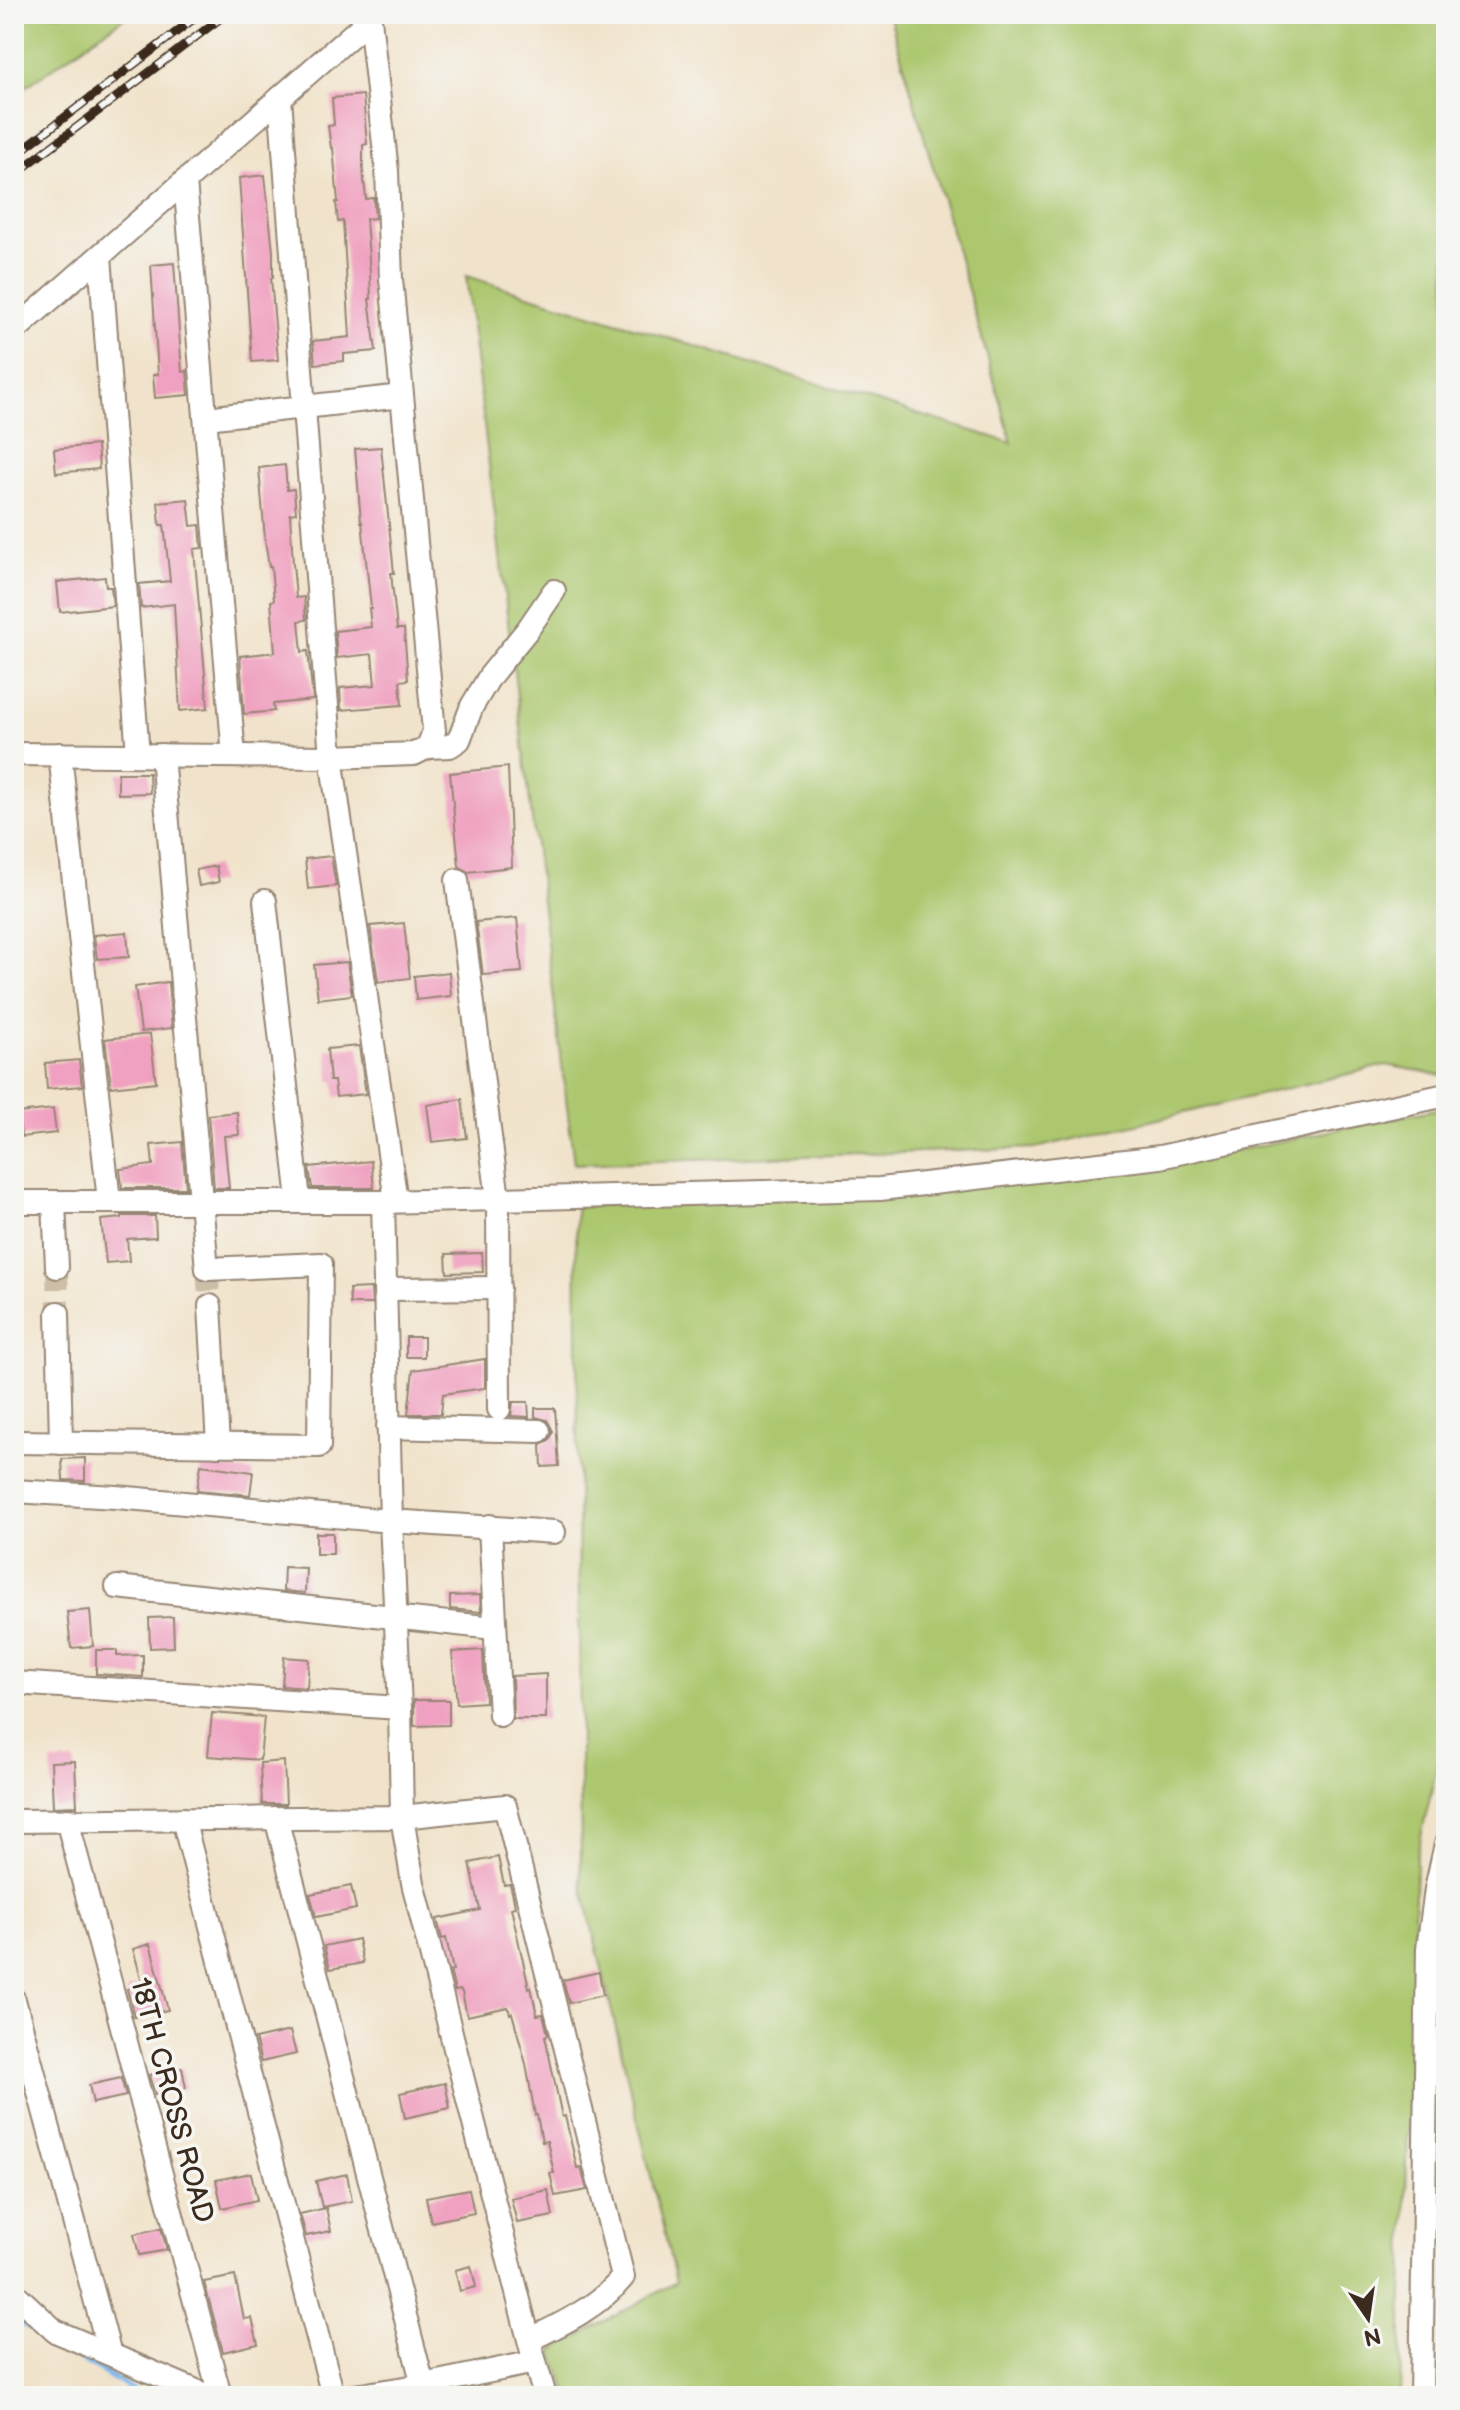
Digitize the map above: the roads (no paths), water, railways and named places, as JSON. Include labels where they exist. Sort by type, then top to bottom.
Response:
[{"type":"street","points":[[14,331],[370,19],[387,171],[391,279],[434,731],[428,747]]},
{"type":"street","points":[[280,98],[331,757],[390,1201],[385,1289],[402,1817],[413,1883],[545,2396]]},
{"type":"street","points":[[185,181],[234,756]]},
{"type":"street","points":[[100,256],[138,755]]},
{"type":"street","points":[[206,418],[402,396]]},
{"type":"street","points":[[14,754],[331,757],[414,754],[428,747],[450,746],[459,740],[472,706],[490,676],[554,591]]},
{"type":"street","points":[[60,754],[109,1201]]},
{"type":"street","points":[[14,1442],[319,1446],[321,1264],[207,1269],[162,755]]},
{"type":"street","points":[[457,880],[498,1199],[499,1409]]},
{"type":"street","points":[[265,901],[299,1200]]},
{"type":"street","points":[[14,1202],[390,1201],[880,1189],[1160,1157],[1446,1095]]},
{"type":"street","points":[[54,1203],[57,1267]]},
{"type":"street","points":[[385,1289],[499,1288]]},
{"type":"street","points":[[210,1306],[218,1445]]},
{"type":"street","points":[[58,1313],[61,1443]]},
{"type":"street","points":[[388,1427],[539,1431]]},
{"type":"street","points":[[14,1491],[554,1532]]},
{"type":"street","points":[[490,1526],[500,1715]]},
{"type":"street","points":[[117,1587],[494,1628]]},
{"type":"street","points":[[14,1683],[400,1708]]},
{"type":"street","points":[[14,1821],[402,1817],[505,1806],[623,2277],[614,2289],[566,2322],[532,2351],[423,2385],[354,2396]]},
{"type":"street","points":[[276,1818],[423,2385]]},
{"type":"street","points":[[183,1819],[333,2396]]},
{"type":"street","name":"18TH CROSS ROAD","points":[[67,1820],[220,2396]]},
{"type":"street","points":[[1421,2396],[1428,1949],[1446,1844]]},
{"type":"street","points":[[14,2000],[110,2354]]},
{"type":"street","points":[[14,2293],[55,2331],[208,2396]]},
{"type":"waterway","points":[[14,2319],[143,2396]]},
{"type":"tunnel","points":[[57,1267],[58,1313]]},
{"type":"tunnel","points":[[207,1269],[210,1306]]},
{"type":"railway","points":[[14,156],[200,14]]},
{"type":"railway","points":[[14,175],[226,14]]}]
